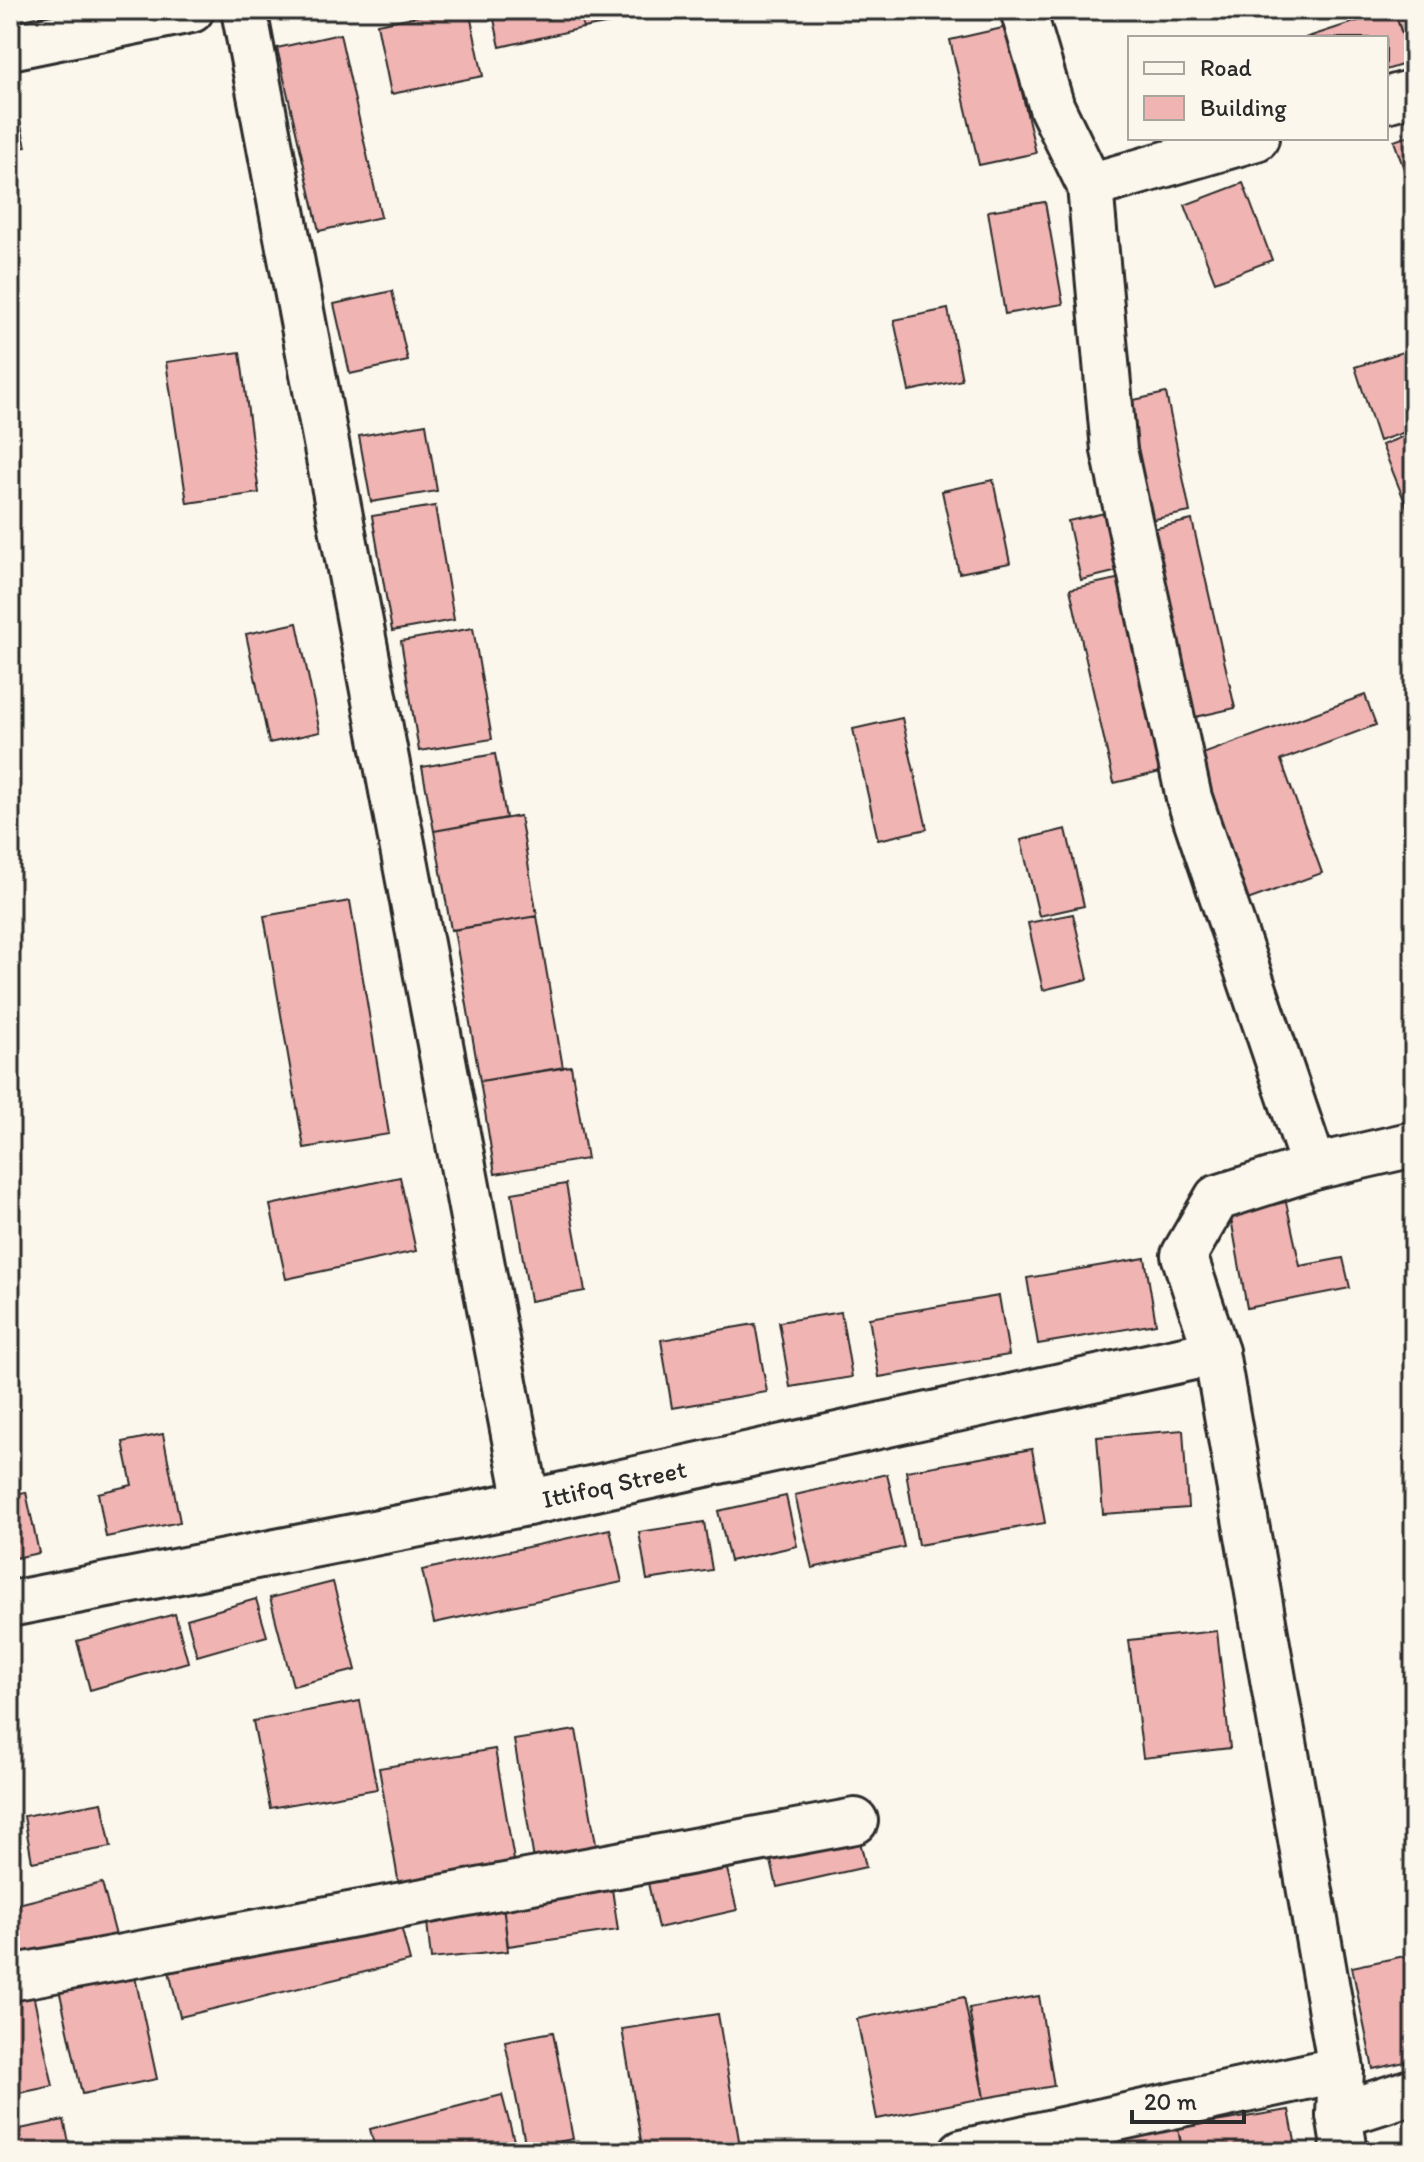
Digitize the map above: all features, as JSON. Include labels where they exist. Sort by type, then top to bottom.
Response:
[{"type":"street","points":[[10,47],[191,10]]},
{"type":"street","points":[[244,10],[527,1503]]},
{"type":"street","points":[[1023,10],[1052,108],[1090,186],[1114,450],[1189,798],[1314,1167]]},
{"type":"street","points":[[1388,99],[1414,92]]},
{"type":"street","points":[[1090,186],[1249,140]]},
{"type":"street","points":[[1414,1144],[1314,1167],[1217,1198],[1184,1255],[1216,1352],[1341,2069],[1342,2134],[1414,2091]]},
{"type":"street","name":"Ittifoq Street","points":[[10,1604],[527,1503],[1216,1352]]},
{"type":"street","points":[[10,1978],[855,1821]]},
{"type":"street","points":[[962,2152],[1341,2069]]},
{"type":"building","points":[[449,10],[469,10],[483,76],[391,94],[377,24]]},
{"type":"building","points":[[492,10],[579,10],[583,28],[500,47]]},
{"type":"building","points":[[579,10],[653,10],[654,15],[583,28]]},
{"type":"building","points":[[1394,10],[1411,62],[1388,69],[1388,36],[1311,36]]},
{"type":"building","points":[[1394,10],[1414,10],[1414,45],[1407,48]]},
{"type":"building","points":[[1007,27],[1036,153],[979,165],[950,40]]},
{"type":"building","points":[[340,34],[381,217],[319,231],[277,48]]},
{"type":"building","points":[[13,91],[26,147],[10,150],[10,92]]},
{"type":"building","points":[[1414,134],[1414,185],[1410,186],[1394,141]]},
{"type":"building","points":[[1243,183],[1272,260],[1215,282],[1185,205]]},
{"type":"building","points":[[1045,202],[1063,304],[1005,314],[988,211]]},
{"type":"building","points":[[392,291],[408,361],[350,374],[334,304]]},
{"type":"building","points":[[948,309],[962,380],[909,391],[894,320]]},
{"type":"building","points":[[1406,351],[1414,376],[1414,429],[1379,441],[1355,367]]},
{"type":"building","points":[[240,352],[259,493],[187,503],[166,362]]},
{"type":"building","points":[[1166,393],[1190,512],[1145,521],[1120,403]]},
{"type":"building","points":[[426,424],[437,491],[371,502],[359,436]]},
{"type":"building","points":[[1414,432],[1414,516],[1411,517],[1382,445]]},
{"type":"building","points":[[993,480],[1010,563],[959,573],[942,491]]},
{"type":"building","points":[[435,506],[454,620],[392,631],[372,516]]},
{"type":"building","points":[[1105,513],[1118,571],[1081,580],[1068,521]]},
{"type":"building","points":[[1192,520],[1235,708],[1191,718],[1148,530]]},
{"type":"building","points":[[1126,577],[1169,770],[1114,783],[1070,589]]},
{"type":"building","points":[[297,623],[320,732],[269,743],[246,634]]},
{"type":"building","points":[[473,628],[492,739],[419,751],[401,641]]},
{"type":"building","points":[[1365,695],[1376,725],[1281,760],[1322,873],[1242,902],[1189,759]]},
{"type":"building","points":[[902,718],[927,829],[878,840],[853,729]]},
{"type":"building","points":[[495,754],[506,818],[434,831],[422,767]]},
{"type":"building","points":[[520,816],[537,916],[451,930],[434,831]]},
{"type":"building","points":[[1066,829],[1084,906],[1039,916],[1021,840]]},
{"type":"building","points":[[350,901],[389,1134],[304,1148],[264,916]]},
{"type":"building","points":[[1073,914],[1088,979],[1043,990],[1028,923]]},
{"type":"building","points":[[537,916],[563,1068],[480,1081],[454,930]]},
{"type":"building","points":[[571,1066],[587,1159],[495,1174],[480,1081]]},
{"type":"building","points":[[400,1177],[416,1251],[286,1279],[270,1205]]},
{"type":"building","points":[[566,1184],[585,1291],[530,1301],[512,1193]]},
{"type":"building","points":[[1286,1202],[1300,1266],[1343,1258],[1350,1288],[1247,1308],[1230,1213]]},
{"type":"building","points":[[1145,1258],[1156,1324],[1038,1344],[1027,1278]]},
{"type":"building","points":[[999,1296],[1009,1355],[879,1377],[869,1318]]},
{"type":"building","points":[[841,1312],[852,1377],[790,1387],[779,1322]]},
{"type":"building","points":[[755,1324],[767,1392],[672,1408],[661,1340]]},
{"type":"building","points":[[1183,1430],[1188,1508],[1103,1514],[1097,1437]]},
{"type":"building","points":[[163,1434],[180,1522],[106,1537],[98,1493],[132,1485],[123,1442]]},
{"type":"building","points":[[1032,1449],[1045,1523],[918,1545],[906,1471]]},
{"type":"building","points":[[887,1474],[904,1547],[812,1568],[795,1495]]},
{"type":"building","points":[[26,1492],[39,1553],[10,1559],[10,1495]]},
{"type":"building","points":[[786,1496],[797,1546],[730,1561],[718,1511]]},
{"type":"building","points":[[704,1522],[712,1570],[647,1580],[639,1532]]},
{"type":"building","points":[[610,1529],[622,1582],[434,1623],[422,1570]]},
{"type":"building","points":[[333,1582],[356,1670],[293,1686],[270,1598]]},
{"type":"building","points":[[256,1599],[267,1636],[197,1656],[187,1619]]},
{"type":"building","points":[[175,1614],[188,1662],[90,1690],[77,1641]]},
{"type":"building","points":[[1217,1631],[1230,1748],[1143,1758],[1129,1640]]},
{"type":"building","points":[[360,1701],[377,1789],[270,1808],[253,1721]]},
{"type":"building","points":[[576,1730],[599,1861],[536,1872],[514,1740]]},
{"type":"building","points":[[495,1749],[515,1866],[399,1885],[379,1768]]},
{"type":"building","points":[[102,1802],[111,1847],[32,1862],[24,1816]]},
{"type":"building","points":[[856,1824],[866,1867],[777,1887],[767,1844]]},
{"type":"building","points":[[724,1857],[737,1910],[658,1928],[646,1874]]},
{"type":"building","points":[[102,1883],[118,1943],[10,1970],[10,1906]]},
{"type":"building","points":[[612,1889],[618,1930],[508,1946],[503,1904]]},
{"type":"building","points":[[503,1904],[508,1951],[431,1959],[426,1913]]},
{"type":"building","points":[[396,1907],[410,1961],[180,2017],[167,1963]]},
{"type":"building","points":[[1414,1954],[1414,2060],[1373,2069],[1352,1967]]},
{"type":"building","points":[[134,1972],[157,2079],[82,2094],[59,1989]]},
{"type":"building","points":[[33,1994],[53,2086],[10,2095],[10,1999]]},
{"type":"building","points":[[1039,1996],[1054,2086],[984,2098],[969,2008]]},
{"type":"building","points":[[964,1997],[984,2098],[877,2119],[857,2019]]},
{"type":"building","points":[[718,2014],[741,2152],[643,2152],[622,2029]]},
{"type":"building","points":[[553,2032],[573,2139],[526,2148],[505,2041]]},
{"type":"building","points":[[502,2095],[517,2152],[376,2152],[370,2129]]},
{"type":"building","points":[[1289,2110],[1297,2152],[1182,2152],[1178,2128]]},
{"type":"building","points":[[64,2120],[71,2152],[10,2152],[10,2131]]},
{"type":"building","points":[[1178,2128],[1183,2152],[1059,2152]]}]
